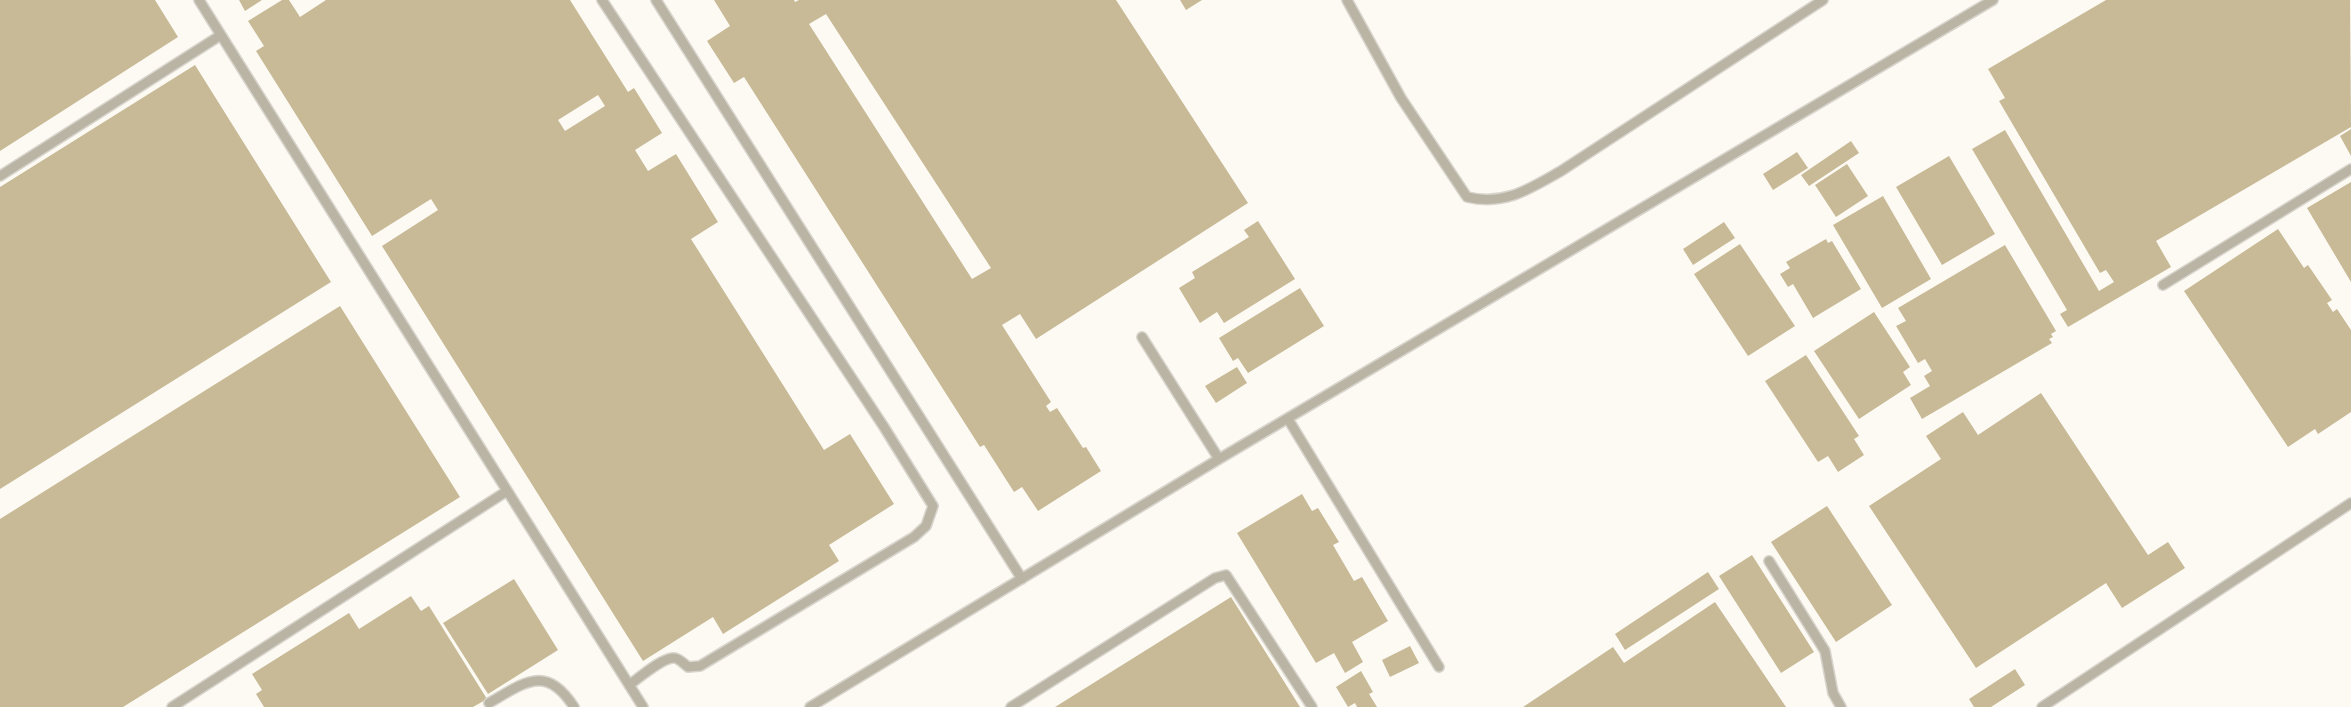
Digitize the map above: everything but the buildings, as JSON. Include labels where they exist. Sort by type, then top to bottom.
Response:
[{"type":"lane","points":[[199,0],[643,707]]},
{"type":"lane","points":[[603,0],[933,506],[926,526],[914,537],[700,666],[688,667],[677,658],[664,660],[629,685]]},
{"type":"lane","points":[[656,0],[1022,579]]},
{"type":"lane","points":[[1347,0],[1401,98],[1467,197],[1487,202],[1520,194],[1561,171],[1822,0]]},
{"type":"lane","points":[[810,707],[1219,459],[1993,0]]},
{"type":"lane","points":[[0,176],[221,35]]},
{"type":"lane","points":[[2163,285],[2351,169]]},
{"type":"lane","points":[[1143,337],[1219,459]]},
{"type":"lane","points":[[1288,419],[1439,667]]},
{"type":"lane","points":[[172,707],[506,491]]},
{"type":"lane","points":[[2042,707],[2351,503]]},
{"type":"lane","points":[[1769,561],[1825,651],[1833,693],[1841,707]]},
{"type":"lane","points":[[1011,707],[1215,578],[1226,575],[1312,707]]},
{"type":"lane","points":[[489,703],[532,679],[555,687],[574,707]]}]
